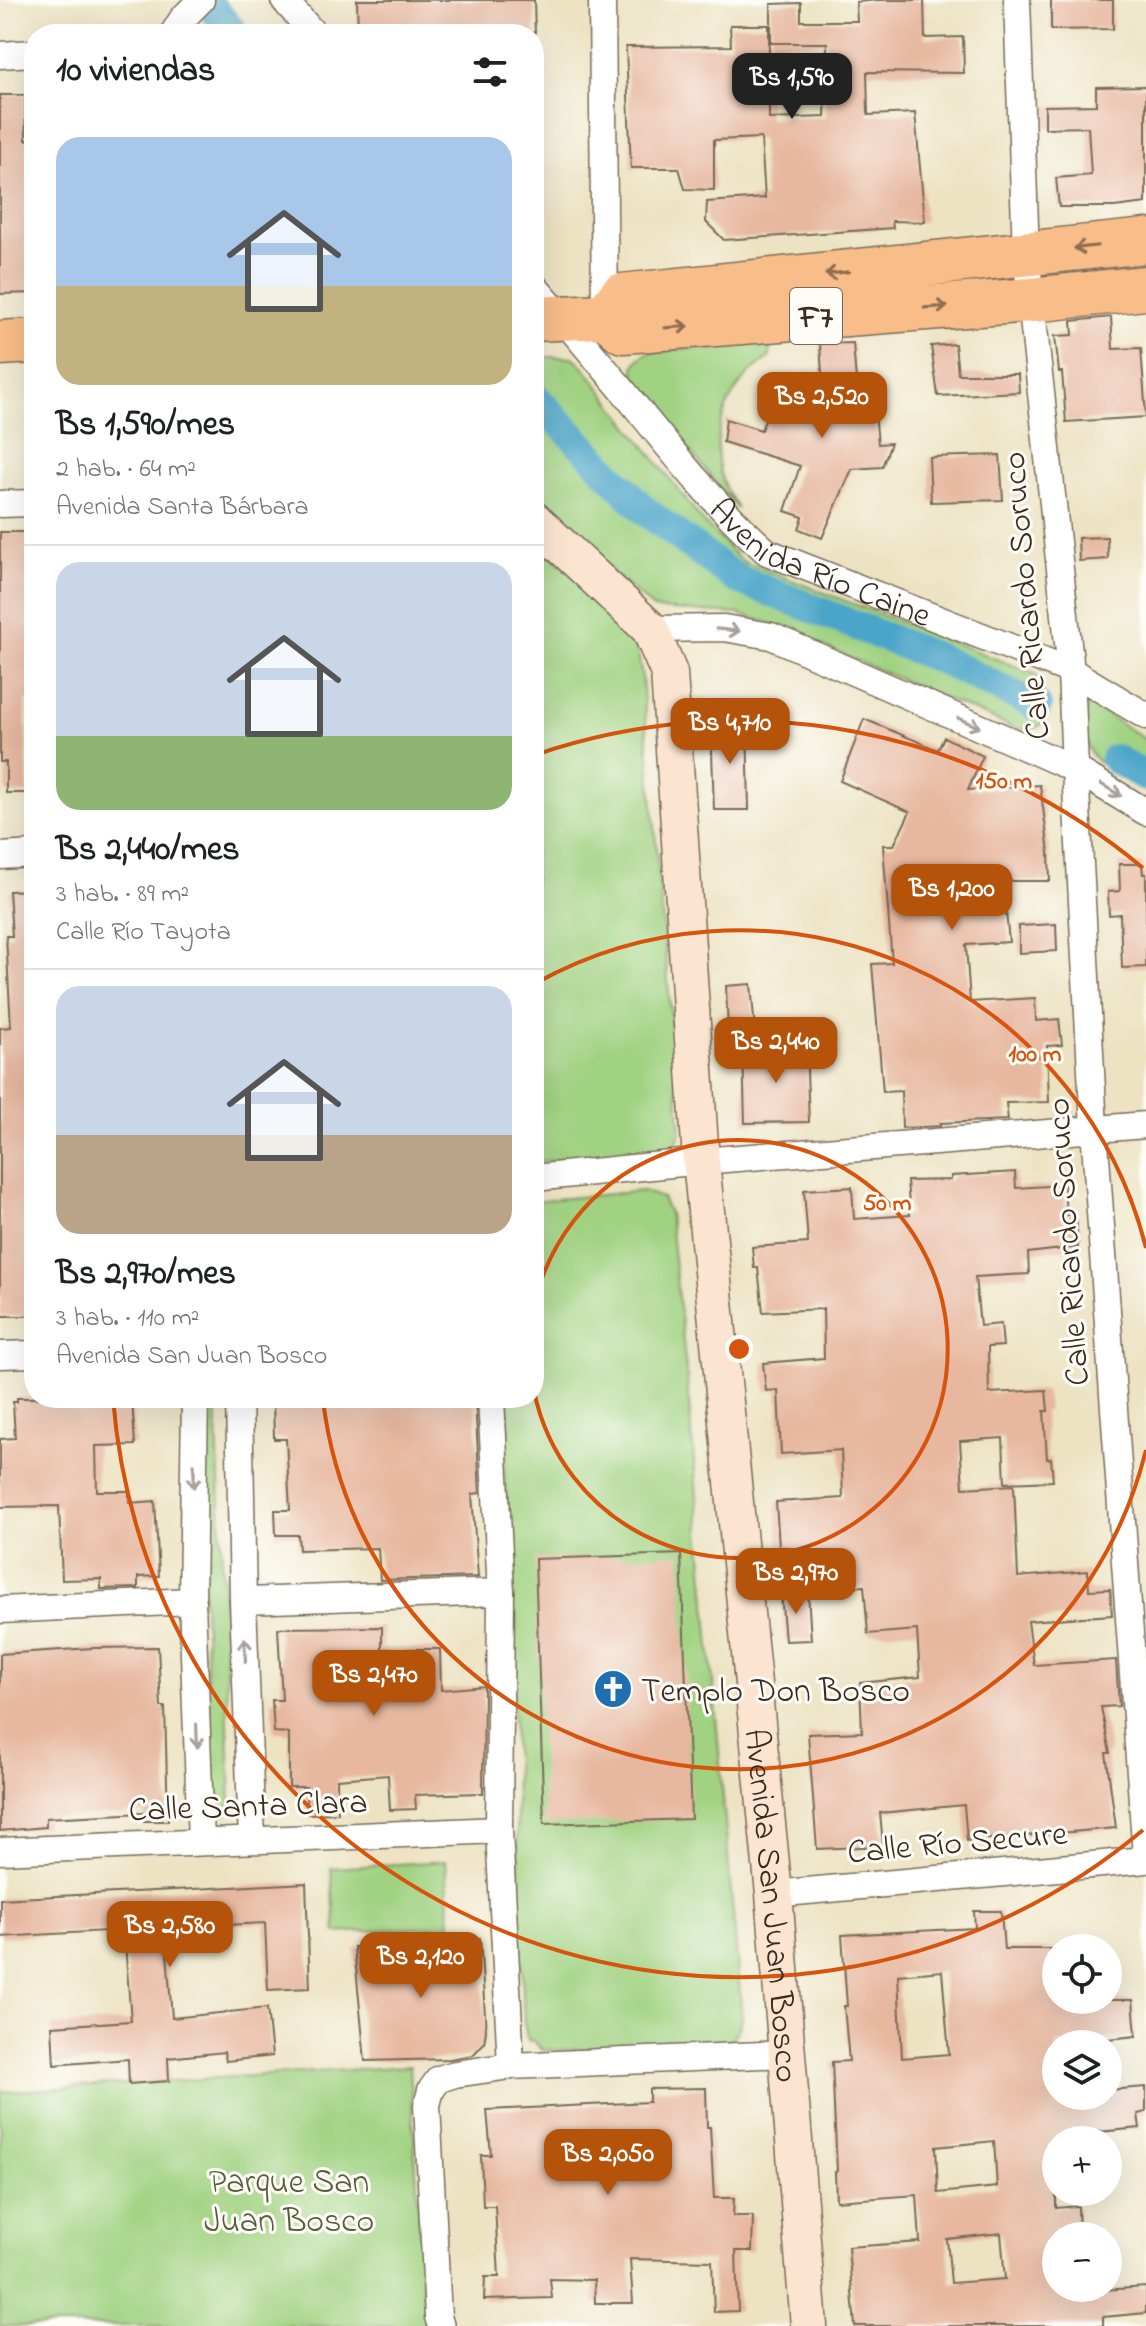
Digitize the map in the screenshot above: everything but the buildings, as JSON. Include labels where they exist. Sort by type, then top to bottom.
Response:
[{"type":"highway","name":"F7","points":[[605,316],[621,296],[1146,241]]},
{"type":"highway","name":"F7","points":[[544,308],[605,316],[623,331],[1032,300],[1146,288]]},
{"type":"highway","points":[[0,343],[24,342]]},
{"type":"street","points":[[284,0],[305,24]]},
{"type":"street","points":[[602,0],[605,316]]},
{"type":"street","name":"Calle Ricardo Soruco","points":[[1017,0],[1026,254],[1071,671],[1094,1128],[1146,1859]]},
{"type":"street","points":[[179,24],[199,2]]},
{"type":"street","points":[[0,55],[24,54]]},
{"type":"street","name":"Avenida Río Caine","points":[[544,309],[699,485],[767,552],[1071,671],[1146,716]]},
{"type":"street","points":[[0,504],[24,503]]},
{"type":"street","points":[[544,529],[650,629],[724,628],[771,636],[1075,769],[1146,812]]},
{"type":"street","name":"Avenida San Juan Bosco","points":[[650,629],[669,673],[701,1161],[774,1894],[809,2326]]},
{"type":"street","points":[[0,856],[24,855]]},
{"type":"street","points":[[544,1177],[701,1161],[1146,1125]]},
{"type":"street","points":[[0,1355],[24,1354]]},
{"type":"street","points":[[195,1408],[192,1601],[201,1842]]},
{"type":"street","points":[[239,1408],[252,1840]]},
{"type":"street","points":[[492,1408],[501,1592],[499,1830],[511,2066]]},
{"type":"street","points":[[243,1601],[501,1592]]},
{"type":"street","points":[[0,1610],[192,1601]]},
{"type":"street","name":"Calle Santa Clara","points":[[0,1851],[499,1830]]},
{"type":"street","name":"Calle Río Secure","points":[[774,1894],[1146,1859]]},
{"type":"street","points":[[441,2326],[438,2317],[427,2105],[431,2090],[439,2079],[511,2066],[787,2054]]},
{"type":"green space","points":[[770,342],[770,357],[742,382],[724,414],[719,431],[719,468],[737,509],[640,389],[634,378],[634,368],[639,359],[649,352]]},
{"type":"green space","points":[[544,357],[573,357],[583,366],[704,523],[742,561],[1033,673],[1042,681],[1046,720],[1038,727],[1018,730],[767,622],[738,614],[654,609],[544,510]]},
{"type":"green space","points":[[544,550],[614,614],[633,640],[638,654],[681,1133],[676,1143],[667,1150],[544,1161]]},
{"type":"green space","points":[[1087,702],[1146,740],[1146,789],[1110,771],[1094,758],[1085,736]]},
{"type":"green space","points":[[643,1191],[662,1198],[669,1213],[686,1369],[742,2018],[733,2037],[715,2047],[542,2050],[534,2041],[528,2040],[524,2024],[502,1408],[544,1408],[544,1200]]},
{"type":"green space","points":[[196,1408],[216,1408],[231,1806],[228,1813],[221,1816],[212,1810]]},
{"type":"green space","points":[[446,1861],[450,1926],[336,1933],[331,1868]]},
{"type":"green space","name":"Parque San Juan Bosco","points":[[410,2066],[425,2326],[0,2326],[0,2092]]},
{"type":"waterway","points":[[205,0],[226,24]]},
{"type":"waterway","points":[[544,406],[644,510],[735,578],[940,659],[1037,706]]},
{"type":"waterway","points":[[1115,759],[1146,777]]},
{"type":"place","name":"Templo Don Bosco","points":[[613,1689]]}]
